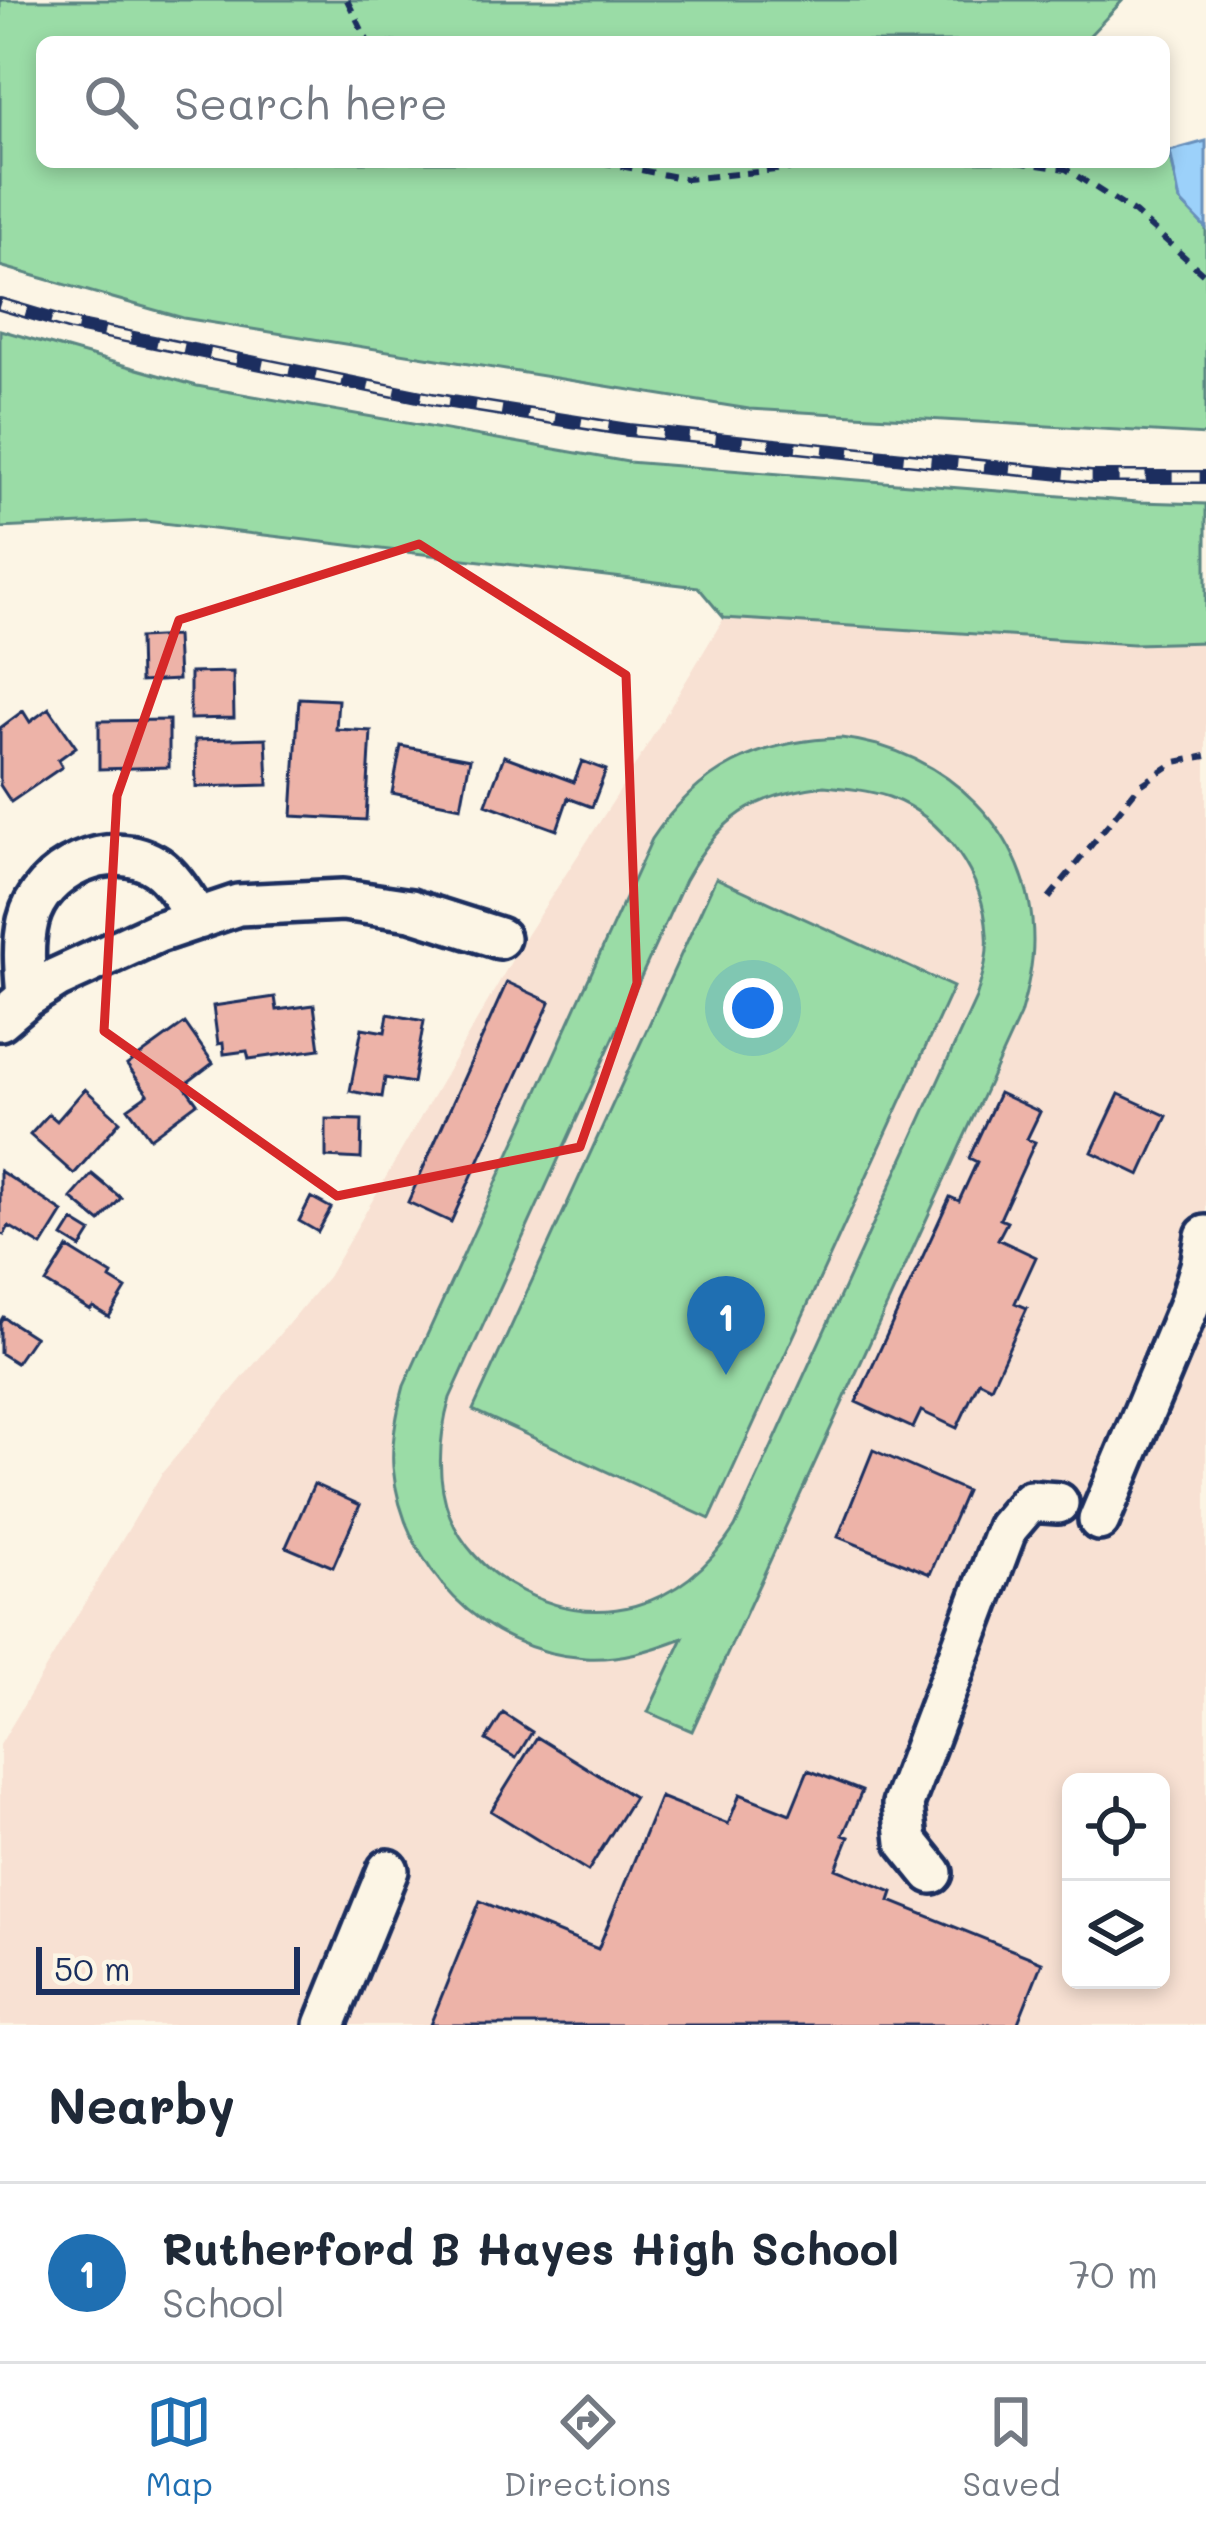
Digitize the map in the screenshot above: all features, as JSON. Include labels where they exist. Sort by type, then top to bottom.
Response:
[{"type":"street","points":[[13,1009],[28,919],[36,900],[51,880],[80,862],[105,856],[144,861],[160,869],[198,919]]},
{"type":"street","points":[[13,1009],[77,969],[158,932],[238,905],[343,900],[411,910],[500,938]]},
{"type":"street","points":[[1099,1520],[1189,1305],[1206,1236]]},
{"type":"street","points":[[932,1873],[908,1842],[903,1804],[1006,1528],[1030,1501],[1058,1503]]},
{"type":"street","points":[[325,2025],[388,1870]]},
{"type":"path","points":[[347,0],[365,36]]},
{"type":"path","points":[[630,168],[686,179],[796,168]]},
{"type":"path","points":[[1059,168],[1135,213],[1206,276]]},
{"type":"path","points":[[1049,898],[1138,787],[1175,762],[1206,757]]},
{"type":"highlighted area","points":[[419,544],[626,675],[637,983],[580,1147],[337,1196],[104,1031],[117,796],[179,620]]},
{"type":"shaded area","points":[[724,618],[1133,644],[1206,642],[1206,2025],[0,2025],[0,1745],[162,1473],[328,1277],[527,934]]},
{"type":"green space","points":[[0,0],[1123,0],[1090,36],[36,36],[36,168],[1170,168],[1170,151],[1180,201],[1206,228],[1206,435],[749,409],[183,318],[0,266]]},
{"type":"green space","points":[[0,330],[197,386],[628,462],[1206,504],[1206,642],[1133,644],[724,618],[698,587],[146,521],[0,528]]},
{"type":"green space","points":[[841,738],[879,745],[915,759],[976,803],[1000,832],[1018,866],[1029,902],[1032,961],[1020,1015],[692,1731],[648,1712],[683,1638],[611,1657],[548,1652],[514,1640],[454,1598],[431,1570],[400,1504],[393,1467],[394,1436],[404,1386],[652,839],[690,794],[733,763],[811,740]],"holes":[[[824,786],[881,795],[909,806],[957,852],[978,891],[987,934],[976,998],[735,1527],[690,1578],[635,1606],[574,1609],[543,1600],[492,1572],[455,1526],[441,1472],[441,1442],[450,1398],[698,858],[726,825],[758,803]]]},
{"type":"green space","points":[[716,878],[953,987],[710,1519],[473,1410]]},
{"type":"water","points":[[1206,141],[1206,228],[1180,201],[1170,151]]},
{"type":"building","points":[[176,636],[178,680],[140,682],[139,638]]},
{"type":"building","points":[[233,672],[234,718],[190,719],[190,673]]},
{"type":"building","points":[[299,698],[338,700],[336,729],[371,731],[366,820],[292,816]]},
{"type":"building","points":[[49,708],[76,747],[58,760],[62,767],[11,802],[0,785],[0,728],[23,711],[30,722]]},
{"type":"building","points":[[169,720],[169,767],[99,769],[99,721]]},
{"type":"building","points":[[266,738],[268,785],[196,787],[195,740]]},
{"type":"building","points":[[401,746],[470,759],[461,807],[392,793]]},
{"type":"building","points":[[504,756],[574,782],[582,761],[606,770],[592,807],[568,798],[557,830],[486,804]]},
{"type":"building","points":[[507,982],[550,1002],[451,1222],[408,1202]]},
{"type":"building","points":[[275,997],[277,1010],[314,1005],[320,1049],[249,1059],[247,1051],[224,1054],[223,1043],[218,1044],[213,1006]]},
{"type":"building","points":[[388,1014],[424,1021],[413,1083],[385,1078],[382,1097],[350,1091],[362,1028],[385,1032]]},
{"type":"building","points":[[185,1023],[213,1063],[184,1085],[197,1103],[150,1138],[128,1108],[148,1094],[127,1065]]},
{"type":"building","points":[[85,1089],[120,1121],[74,1174],[30,1135],[49,1114],[57,1121]]},
{"type":"building","points":[[999,1093],[1040,1112],[1027,1139],[1035,1142],[1000,1219],[1007,1222],[998,1239],[1036,1257],[1015,1303],[1027,1308],[991,1387],[979,1381],[957,1428],[921,1411],[913,1428],[856,1402],[950,1197],[959,1201],[977,1162],[969,1158]]},
{"type":"building","points":[[1119,1094],[1167,1116],[1140,1175],[1092,1152]]},
{"type":"building","points":[[326,1119],[362,1120],[361,1159],[326,1157]]},
{"type":"building","points":[[0,1171],[63,1212],[42,1246],[9,1226],[4,1235],[0,1233]]},
{"type":"building","points":[[92,1174],[121,1198],[100,1222],[71,1198]]},
{"type":"building","points":[[311,1197],[331,1208],[318,1232],[299,1221]]},
{"type":"building","points":[[73,1221],[91,1232],[81,1248],[63,1237]]},
{"type":"building","points":[[68,1248],[126,1289],[109,1317],[46,1283]]},
{"type":"building","points":[[3,1317],[34,1337],[16,1363],[0,1353]]},
{"type":"building","points":[[873,1450],[966,1491],[930,1574],[838,1537]]},
{"type":"building","points":[[314,1484],[360,1505],[333,1567],[286,1547]]},
{"type":"building","points":[[503,1713],[532,1732],[516,1758],[486,1740]]},
{"type":"building","points":[[537,1737],[634,1797],[588,1871],[491,1811]]},
{"type":"building","points":[[808,1770],[862,1791],[843,1835],[849,1837],[836,1869],[893,1892],[890,1901],[1042,1962],[1017,2025],[430,2025],[480,1901],[598,1949],[660,1797],[728,1824],[740,1794],[790,1814]]},
{"type":"railway","points":[[0,304],[71,325],[432,399],[628,430],[1091,477],[1206,477]]},
{"type":"place","name":"Rutherford B Hayes High School","points":[[726,1375]]}]
